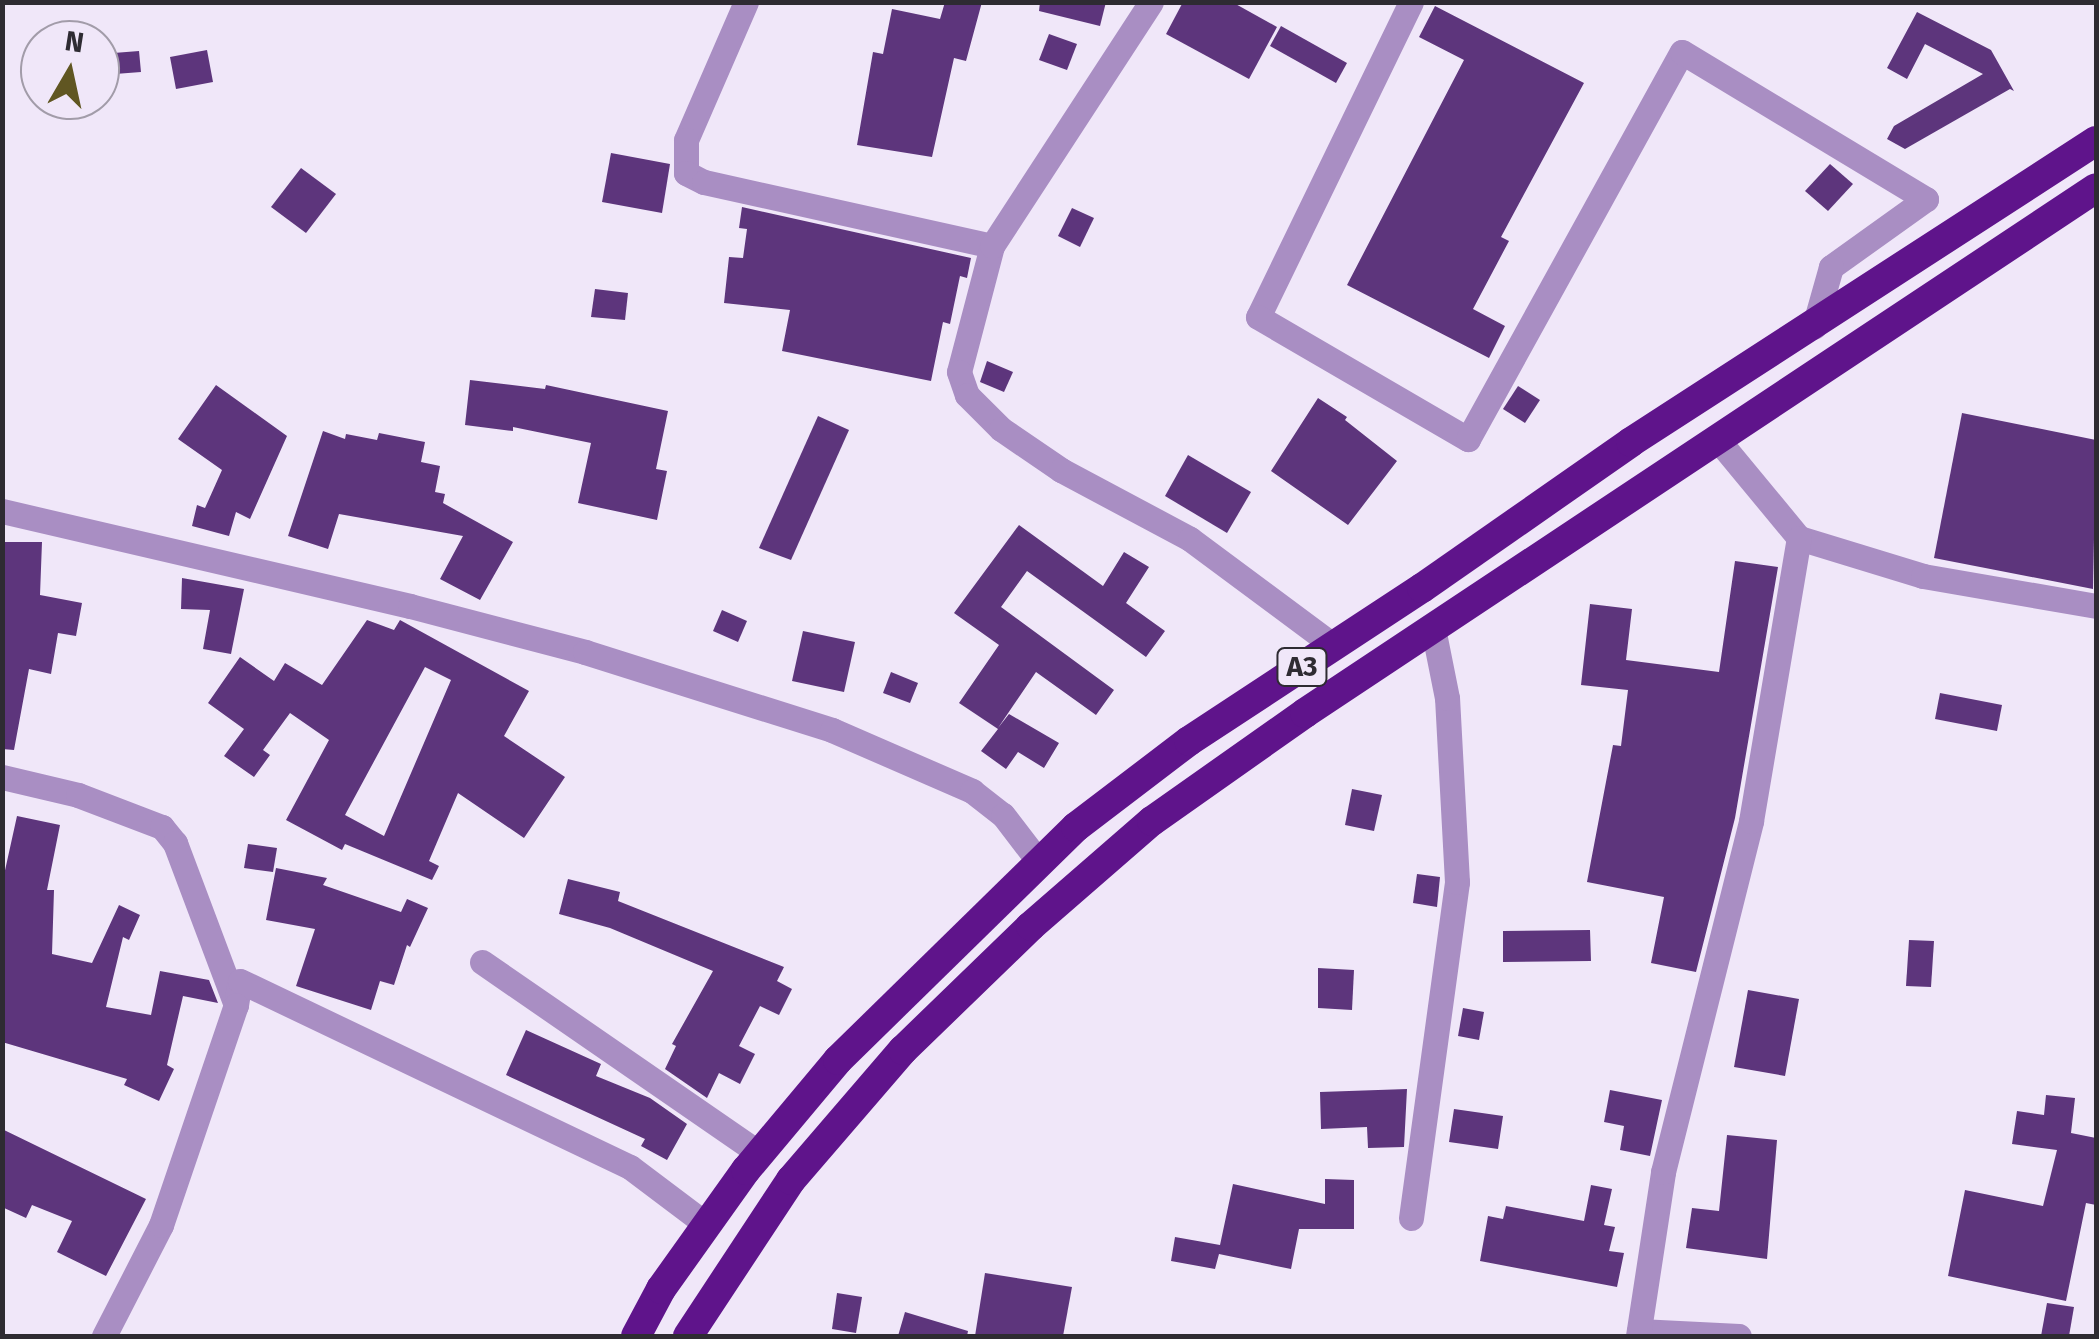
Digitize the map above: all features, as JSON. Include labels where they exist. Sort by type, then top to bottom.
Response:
[{"type":"highway","name":"A3","points":[[636,1336],[661,1289],[707,1225],[838,1060],[1076,827],[1190,741],[1631,442],[2096,141]]},
{"type":"highway","name":"A3","points":[[688,1336],[791,1180],[903,1050],[1031,926],[1152,821],[1433,628],[2096,188]]},
{"type":"street","points":[[746,2],[686,140],[686,172],[704,182],[992,246]]},
{"type":"street","points":[[1151,2],[992,246],[959,372],[968,395],[1001,429],[1046,460],[1190,539],[1334,646]]},
{"type":"street","points":[[1412,2],[1258,317],[1468,438],[1682,52],[1926,199],[1831,267],[1814,327]]},
{"type":"street","points":[[1718,440],[1799,538],[1923,576],[2096,606]]},
{"type":"street","points":[[2,511],[410,606],[585,652],[832,730],[972,791],[1003,814],[1038,862]]},
{"type":"street","points":[[1739,1336],[1639,1334],[1664,1172],[1751,822],[1799,538]]},
{"type":"street","points":[[1411,1218],[1457,882],[1447,698],[1433,628]]},
{"type":"street","points":[[2,777],[78,795],[162,826],[176,843],[236,1005]]},
{"type":"street","points":[[482,962],[760,1154]]},
{"type":"street","points":[[104,1336],[160,1226],[236,1005],[240,981],[630,1168],[707,1225]]},
{"type":"building","points":[[945,2],[982,2],[966,61],[954,58],[932,157],[857,145],[873,52],[883,54],[892,9],[940,19]]},
{"type":"building","points":[[1040,2],[1106,2],[1100,26],[1039,11]]},
{"type":"building","points":[[1183,2],[1232,2],[1277,27],[1249,79],[1166,34]]},
{"type":"building","points":[[1435,6],[1584,83],[1501,237],[1509,241],[1473,309],[1505,326],[1489,358],[1347,285],[1464,60],[1419,37]]},
{"type":"building","points":[[1917,12],[1991,50],[2014,91],[2010,89],[1905,149],[1887,139],[1894,126],[1983,74],[1925,44],[1907,79],[1887,68]]},
{"type":"building","points":[[1281,26],[1347,63],[1336,83],[1270,46]]},
{"type":"building","points":[[1049,34],[1077,44],[1067,70],[1039,60]]},
{"type":"building","points":[[207,50],[213,82],[176,89],[170,57]]},
{"type":"building","points":[[139,51],[141,72],[120,74],[120,52]]},
{"type":"building","points":[[611,153],[670,164],[662,213],[602,202]]},
{"type":"building","points":[[1830,164],[1853,184],[1828,211],[1805,191]]},
{"type":"building","points":[[301,168],[336,194],[306,233],[271,207]]},
{"type":"building","points":[[742,207],[971,258],[967,278],[960,276],[950,324],[943,322],[931,381],[782,351],[790,310],[724,303],[729,257],[743,258],[747,229],[739,228]]},
{"type":"building","points":[[1072,208],[1094,218],[1080,247],[1058,236]]},
{"type":"building","points":[[595,289],[628,293],[625,320],[591,317]]},
{"type":"building","points":[[987,361],[1013,372],[1004,392],[980,382]]},
{"type":"building","points":[[470,380],[545,389],[546,385],[668,411],[656,469],[667,471],[657,520],[578,503],[591,443],[513,427],[513,431],[465,425]]},
{"type":"building","points":[[216,385],[287,436],[250,519],[236,512],[229,536],[192,526],[197,505],[205,508],[222,470],[178,439]]},
{"type":"building","points":[[1518,386],[1540,400],[1525,423],[1503,409]]},
{"type":"building","points":[[1318,398],[1347,417],[1345,420],[1397,461],[1348,525],[1271,471]]},
{"type":"building","points":[[1962,413],[2096,440],[2093,589],[1934,558]]},
{"type":"building","points":[[818,416],[849,430],[791,560],[759,548]]},
{"type":"building","points":[[323,431],[345,439],[346,434],[377,440],[379,433],[425,442],[421,462],[440,466],[435,492],[445,494],[443,503],[513,542],[480,600],[440,579],[463,536],[339,514],[328,549],[288,536]]},
{"type":"building","points":[[1188,455],[1251,492],[1227,533],[1165,496]]},
{"type":"building","points":[[1019,525],[1103,586],[1124,552],[1149,567],[1126,603],[1165,631],[1146,657],[1027,571],[1001,607],[1114,690],[1096,715],[1036,672],[998,728],[1009,714],[1059,743],[1044,768],[1018,752],[1006,769],[981,751],[998,729],[959,703],[999,645],[954,613]]},
{"type":"building","points":[[3,542],[42,542],[40,595],[82,603],[76,636],[58,633],[51,674],[29,669],[14,750],[2,749]]},
{"type":"building","points":[[1735,561],[1778,567],[1735,818],[1696,972],[1651,963],[1664,897],[1587,882],[1613,745],[1621,746],[1628,690],[1581,685],[1590,604],[1632,609],[1626,660],[1719,672]]},
{"type":"building","points":[[182,578],[244,589],[231,654],[203,649],[210,610],[181,609]]},
{"type":"building","points":[[722,610],[747,621],[738,642],[713,631]]},
{"type":"building","points":[[367,620],[394,630],[400,620],[529,691],[504,736],[565,777],[524,838],[458,793],[429,861],[439,866],[432,880],[345,844],[342,850],[286,820],[329,740],[290,713],[263,750],[270,755],[254,777],[224,756],[244,729],[208,703],[240,657],[274,681],[285,663],[322,685]],"holes":[[[425,667],[451,680],[384,836],[345,815]]]},
{"type":"building","points":[[803,631],[855,642],[844,692],[792,681]]},
{"type":"building","points":[[891,672],[918,683],[910,703],[883,693]]},
{"type":"building","points":[[1940,693],[2002,705],[1997,731],[1935,719]]},
{"type":"building","points":[[1352,789],[1382,795],[1374,831],[1345,825]]},
{"type":"building","points":[[17,816],[60,825],[47,890],[54,890],[52,954],[92,963],[119,905],[140,915],[129,940],[123,937],[106,1007],[151,1015],[160,971],[209,980],[218,1003],[183,996],[167,1065],[174,1069],[159,1101],[124,1085],[127,1079],[2,1042],[2,884]]},
{"type":"building","points":[[248,844],[277,848],[273,872],[244,868]]},
{"type":"building","points":[[276,868],[327,878],[323,885],[401,912],[407,899],[428,908],[410,947],[407,945],[394,985],[380,981],[371,1010],[296,986],[315,929],[266,920]]},
{"type":"building","points":[[1417,874],[1440,877],[1437,907],[1413,903]]},
{"type":"building","points":[[568,879],[620,892],[618,901],[784,967],[777,981],[792,989],[779,1015],[760,1006],[739,1046],[755,1054],[740,1084],[719,1073],[707,1098],[665,1069],[676,1046],[672,1044],[713,971],[610,928],[559,914]]},
{"type":"building","points":[[1590,930],[1591,961],[1503,962],[1503,931]]},
{"type":"building","points":[[1909,940],[1934,941],[1931,987],[1906,986]]},
{"type":"building","points":[[1318,968],[1354,970],[1352,1010],[1318,1008]]},
{"type":"building","points":[[1748,990],[1799,999],[1785,1076],[1734,1067]]},
{"type":"building","points":[[1463,1008],[1484,1012],[1479,1040],[1458,1036]]},
{"type":"building","points":[[526,1030],[601,1064],[596,1076],[650,1098],[687,1124],[667,1160],[641,1146],[645,1139],[506,1075]]},
{"type":"building","points":[[1407,1089],[1404,1147],[1368,1148],[1367,1127],[1321,1129],[1320,1092]]},
{"type":"building","points":[[1610,1090],[1662,1100],[1650,1156],[1620,1150],[1624,1126],[1604,1122]]},
{"type":"building","points":[[2046,1095],[2075,1098],[2071,1133],[2096,1138],[2096,1205],[2086,1203],[2066,1301],[1948,1276],[1965,1190],[2043,1206],[2057,1150],[2012,1144],[2017,1111],[2044,1115]]},
{"type":"building","points":[[1454,1109],[1503,1116],[1498,1149],[1449,1142]]},
{"type":"building","points":[[2,1129],[146,1199],[106,1276],[57,1252],[72,1221],[32,1205],[26,1218],[2,1207]]},
{"type":"building","points":[[1727,1135],[1777,1140],[1767,1259],[1686,1248],[1692,1208],[1719,1211]]},
{"type":"building","points":[[1325,1179],[1354,1180],[1354,1229],[1299,1229],[1291,1269],[1219,1254],[1215,1269],[1171,1261],[1175,1237],[1220,1245],[1233,1184],[1325,1204]]},
{"type":"building","points":[[1591,1185],[1612,1189],[1604,1225],[1615,1227],[1609,1251],[1624,1253],[1617,1287],[1480,1261],[1488,1216],[1503,1219],[1506,1206],[1584,1221]]},
{"type":"building","points":[[985,1273],[1072,1287],[1063,1336],[975,1336]]},
{"type":"building","points":[[837,1293],[862,1297],[856,1333],[832,1329]]},
{"type":"building","points":[[2047,1303],[2074,1307],[2069,1336],[2041,1336]]},
{"type":"building","points":[[905,1312],[968,1331],[967,1336],[898,1336]]}]
